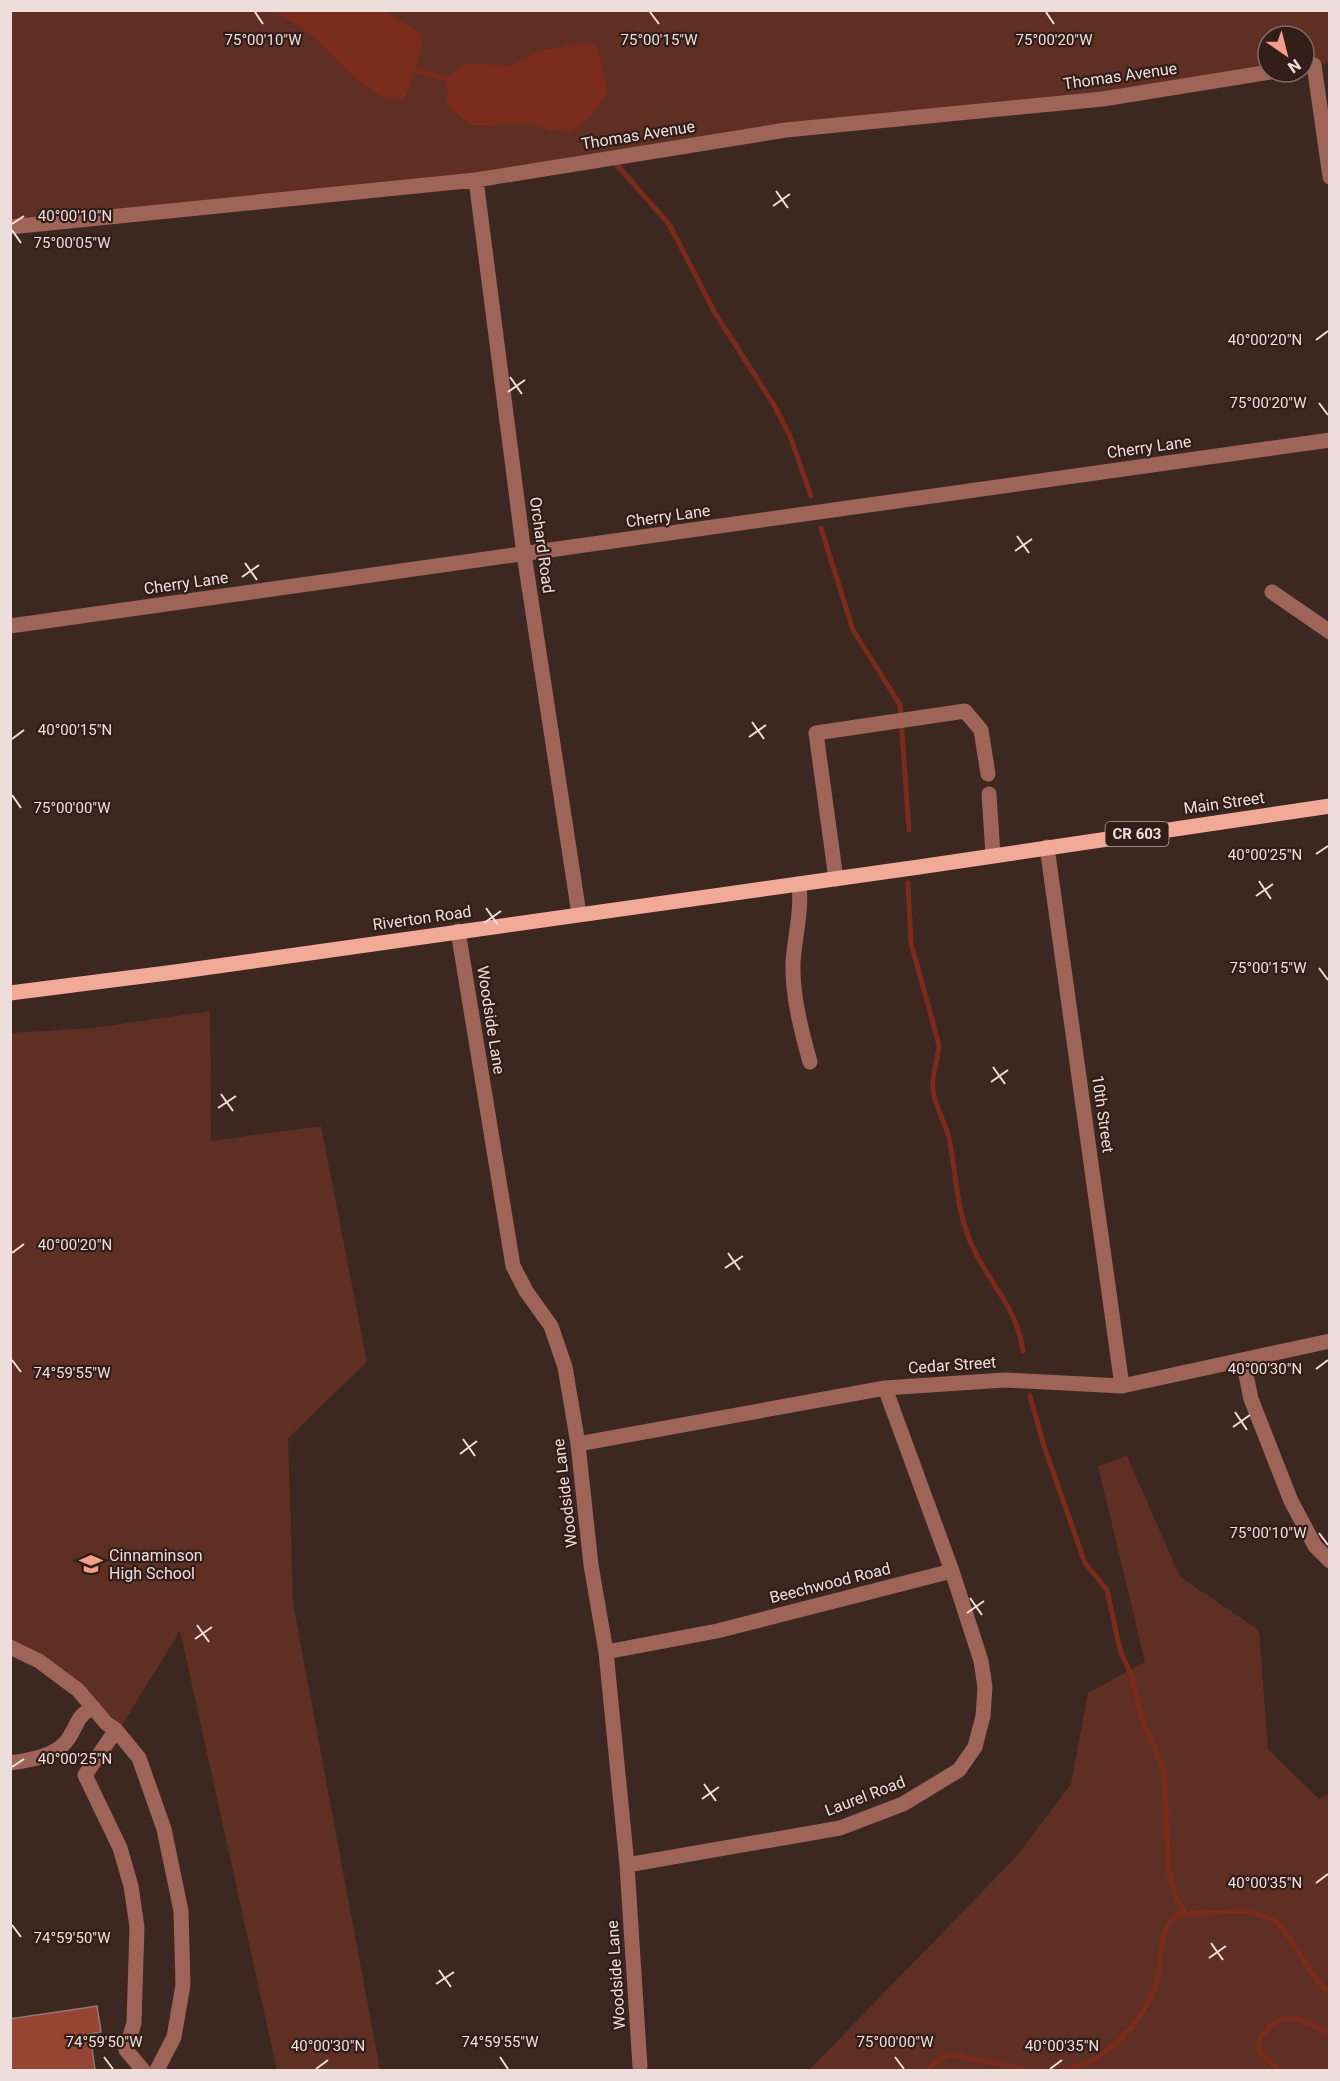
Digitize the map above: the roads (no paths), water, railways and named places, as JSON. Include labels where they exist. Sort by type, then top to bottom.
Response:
[{"type":"main road","name":"Main Street","points":[[945,862],[1329,806]]},
{"type":"main road","name":"Riverton Road","points":[[10,993],[175,972],[945,862]]},
{"type":"street","name":"Thomas Avenue","points":[[10,228],[476,180],[786,130],[1104,99],[1256,74]]},
{"type":"street","points":[[1312,84],[1329,177]]},
{"type":"street","name":"Orchard Road","points":[[476,180],[524,554],[579,914]]},
{"type":"street","name":"Cherry Lane","points":[[10,626],[1329,440]]},
{"type":"street","points":[[1272,592],[1329,632]]},
{"type":"street","points":[[836,879],[816,733],[965,711],[981,730],[988,774]]},
{"type":"street","points":[[989,794],[993,855]]},
{"type":"street","name":"10th Street","points":[[1047,847],[1122,1386]]},
{"type":"street","points":[[799,884],[801,903],[793,960],[793,979],[810,1062]]},
{"type":"street","name":"Woodside Lane","points":[[458,931],[513,1266],[526,1291],[553,1332],[565,1368],[578,1444],[591,1565],[606,1652],[627,1864],[640,2067]]},
{"type":"street","name":"Cedar Street","points":[[578,1444],[885,1388],[1005,1380],[1122,1386],[1329,1341]]},
{"type":"street","points":[[1243,1360],[1251,1399],[1291,1501],[1315,1546],[1329,1561]]},
{"type":"street","name":"Laurel Road","points":[[627,1864],[840,1828],[903,1804],[959,1770],[975,1747],[983,1716],[985,1687],[981,1661],[952,1571],[885,1388]]},
{"type":"street","name":"Beechwood Road","points":[[606,1652],[717,1631],[952,1571]]},
{"type":"street","points":[[10,1647],[39,1661],[78,1690],[106,1723],[116,1730],[139,1758],[164,1829],[181,1911],[183,1985],[174,2037],[157,2070]]},
{"type":"street","points":[[10,1763],[44,1756],[60,1748],[70,1737],[81,1715],[93,1707]]},
{"type":"street","points":[[116,1730],[84,1775],[120,1848],[131,1886],[137,1927],[136,1969],[134,2023],[126,2050],[143,2070]]},
{"type":"waterway","points":[[409,68],[452,81]]},
{"type":"waterway","points":[[616,164],[669,224],[715,313],[774,405],[790,436],[811,496]]},
{"type":"waterway","points":[[821,528],[853,630],[900,705],[909,830]]},
{"type":"waterway","points":[[908,883],[911,943],[939,1045],[933,1090],[949,1138],[962,1216],[977,1255],[1015,1321],[1023,1351]]},
{"type":"waterway","points":[[1030,1396],[1044,1446],[1085,1563],[1107,1590],[1120,1650],[1132,1677],[1142,1719],[1163,1768],[1168,1867],[1175,1895],[1186,1914]]},
{"type":"waterway","points":[[1063,2070],[1094,2059],[1108,2050],[1133,2025],[1143,2011],[1157,1981],[1164,1934],[1173,1919],[1180,1914],[1249,1911],[1274,1920],[1285,1932],[1316,1979],[1330,1994]]},
{"type":"waterway","points":[[1278,2070],[1263,2056],[1258,2047],[1264,2033],[1273,2025],[1281,2020],[1296,2018],[1330,2034]]},
{"type":"waterway","points":[[926,2070],[943,2057],[952,2055],[1028,2070]]},
{"type":"place","name":"Cinnaminson High School","points":[[91,1564]]}]
